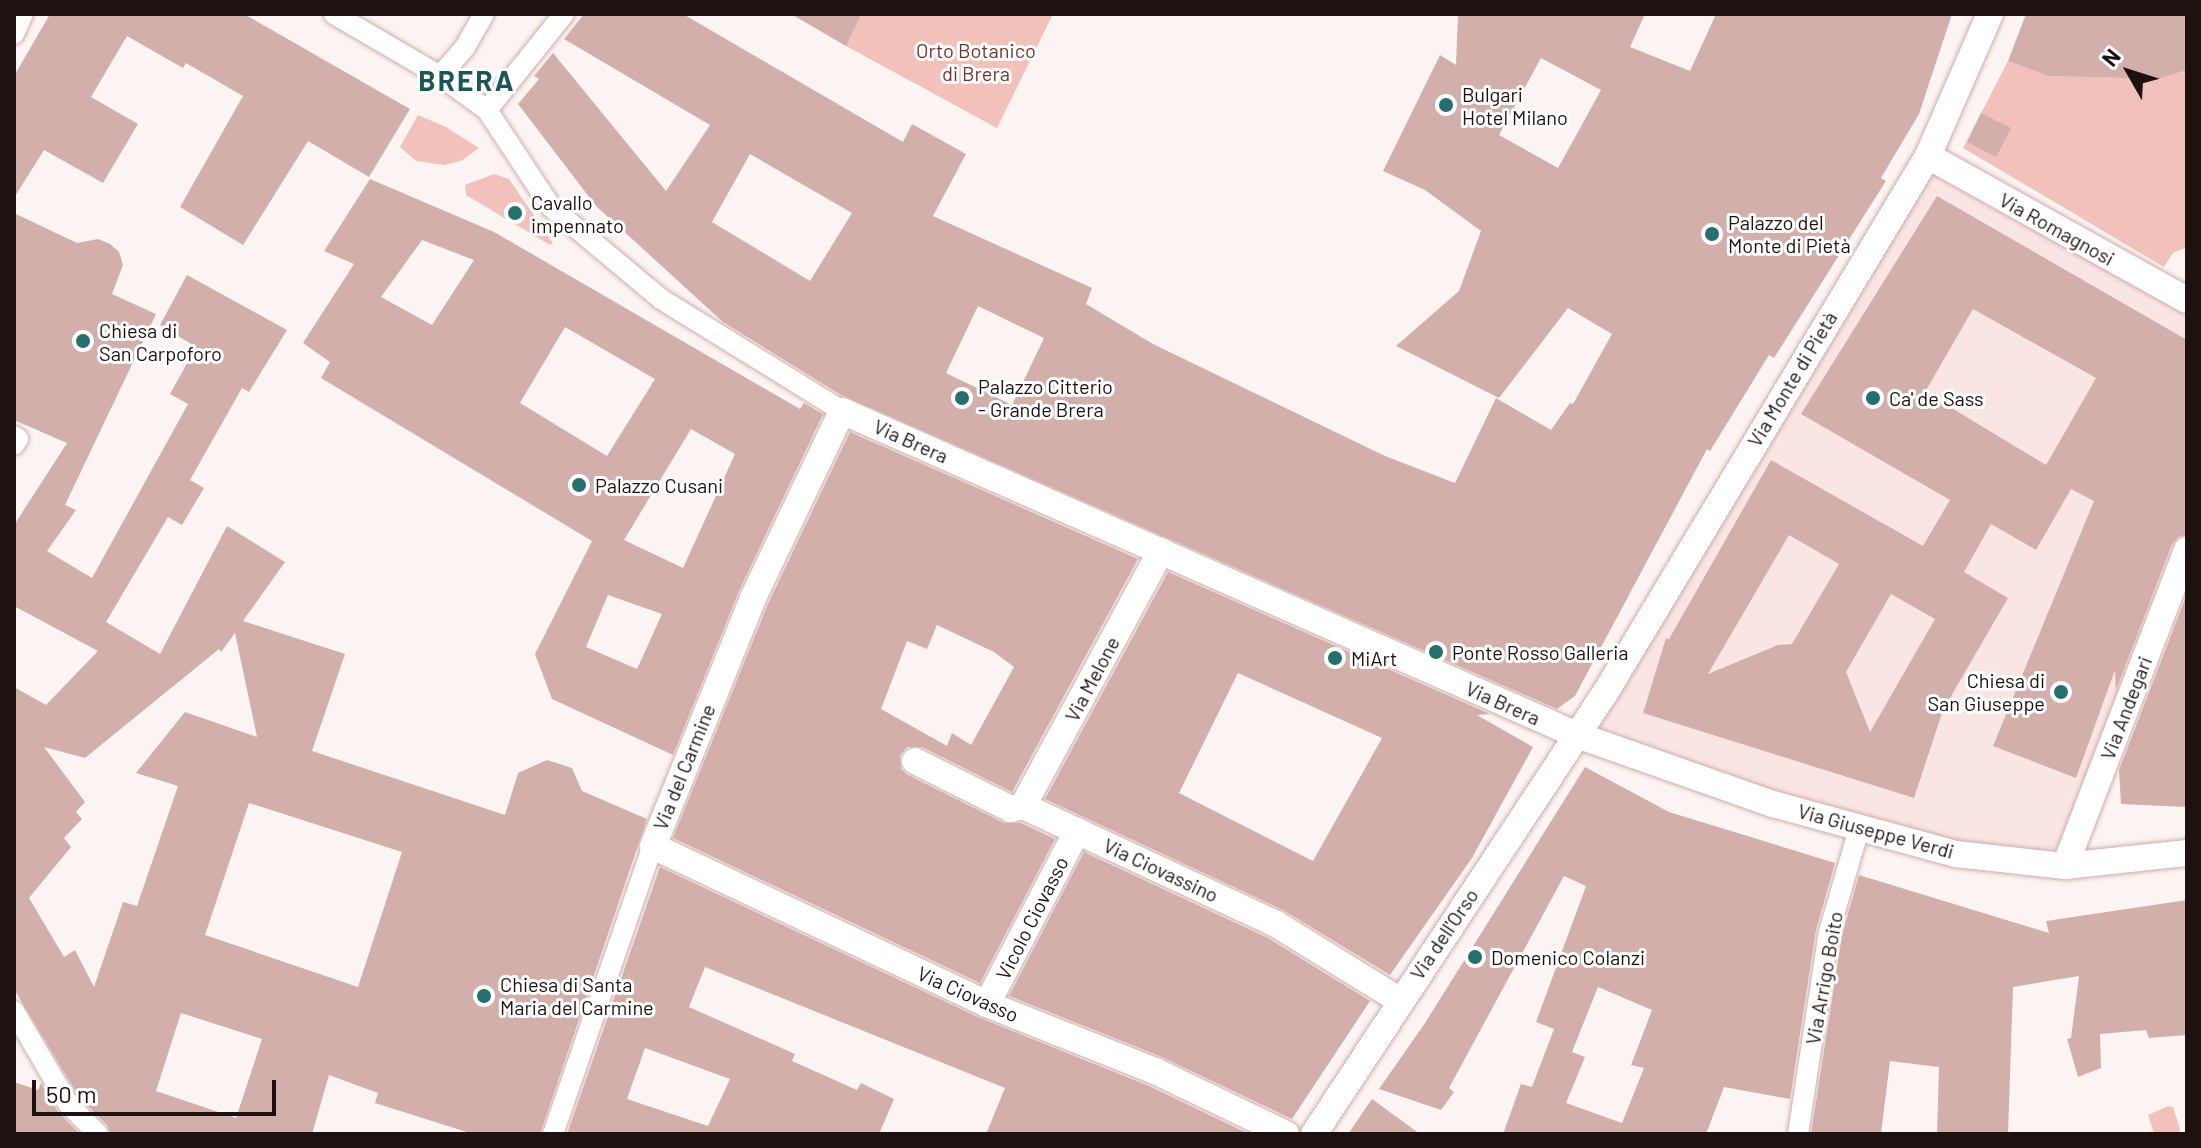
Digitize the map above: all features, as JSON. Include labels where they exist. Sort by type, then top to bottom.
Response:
[{"type":"street","points":[[14,34],[23,14]]},
{"type":"street","name":"Via Brera","points":[[334,14],[440,76],[487,110],[551,207],[661,299],[842,411],[1577,735]]},
{"type":"street","points":[[440,76],[465,47],[484,14]]},
{"type":"street","points":[[487,110],[564,14]]},
{"type":"street","name":"Via Monte di Pietà","points":[[1577,735],[1928,156],[1990,14]]},
{"type":"street","name":"Via Romagnosi","points":[[1928,156],[2187,300]]},
{"type":"street","name":"Via del Carmine","points":[[553,1134],[653,846],[753,598],[842,411]]},
{"type":"street","points":[[14,436],[18,439],[14,445]]},
{"type":"street","name":"Via Andegari","points":[[2065,866],[2187,550]]},
{"type":"street","name":"Via Melone","points":[[1023,806],[1161,551]]},
{"type":"street","name":"Via Giuseppe Verdi","points":[[1577,735],[1773,804],[1860,825],[1956,854],[2065,866],[2187,853]]},
{"type":"street","name":"Via dell'Orso","points":[[1314,1134],[1399,1000],[1577,735]]},
{"type":"street","name":"Via Ciovassino","points":[[915,761],[1011,809],[1023,806],[1276,924],[1399,1000]]},
{"type":"street","name":"Via Arrigo Boito","points":[[1798,1134],[1829,932],[1860,825]]},
{"type":"street","name":"Vicolo Ciovasso","points":[[987,1004],[1077,831]]},
{"type":"street","name":"Via Ciovasso","points":[[653,846],[987,1004],[1155,1071],[1286,1134]]},
{"type":"street","points":[[14,1011],[69,1105],[98,1134]]},
{"type":"shaded area","points":[[1929,159],[2187,302],[2187,539],[2059,864],[1955,851],[1578,735]]},
{"type":"green space","name":"Orto Botanico di Brera","points":[[798,14],[1053,14],[997,128],[846,46]]},
{"type":"green space","points":[[2008,61],[2048,76],[2159,79],[2187,70],[2187,247],[2173,253],[2164,267],[1963,148]]},
{"type":"green space","points":[[418,115],[446,127],[479,148],[461,161],[444,165],[416,161],[400,147]]},
{"type":"green space","points":[[494,174],[509,179],[553,243],[550,245],[466,195],[465,185]]},
{"type":"green space","points":[[2168,1106],[2173,1107],[2180,1129],[2178,1134],[2154,1134],[2148,1115]]},
{"type":"building","points":[[50,14],[244,14],[410,109],[369,177],[308,141],[243,245],[180,207],[243,96],[186,63],[183,68],[127,36],[91,97],[138,124],[103,183],[44,150],[14,198],[14,76]]},
{"type":"building","points":[[584,14],[683,14],[903,142],[912,124],[966,154],[933,216],[1092,288],[1086,304],[1153,344],[1385,456],[1455,483],[1496,398],[1551,430],[1570,403],[1573,404],[1612,334],[1568,308],[1499,398],[1396,346],[1459,291],[1481,231],[1425,190],[1383,171],[1440,55],[1456,65],[1458,14],[1645,14],[1630,47],[1690,71],[1716,14],[1952,14],[1919,114],[1881,178],[1886,181],[1774,358],[1769,355],[1710,451],[1707,449],[1575,696],[1557,709],[841,395],[723,322],[596,206],[518,104],[539,79],[534,76],[553,53],[666,191],[710,125],[564,39]],"holes":[[[1541,58],[1601,90],[1558,168],[1499,135]],[[750,154],[852,213],[810,281],[712,222]],[[978,306],[1044,338],[1012,405],[946,373]]]},
{"type":"building","points":[[791,14],[861,14],[846,46]]},
{"type":"building","points":[[2026,14],[2187,14],[2187,70],[2159,79],[2048,76],[2008,61]]},
{"type":"building","points":[[1981,113],[2011,128],[1996,157],[1967,142]]},
{"type":"building","name":"Palazzo Cusani","points":[[370,179],[494,232],[800,409],[804,403],[823,414],[739,591],[673,755],[552,699],[535,654],[592,541],[321,378],[330,362],[303,343],[354,264],[324,251]],"holes":[[[422,240],[474,260],[432,325],[381,297]],[[565,327],[655,379],[607,456],[520,403]],[[691,429],[735,454],[683,568],[624,540]],[[608,595],[662,614],[637,669],[586,647]]]},
{"type":"building","points":[[1937,196],[2187,340],[2187,534],[2178,537],[2172,544],[2116,690],[2115,670],[2076,778],[1993,746],[2094,501],[2071,489],[2036,550],[1991,524],[1964,572],[2008,598],[1943,710],[1914,798],[1643,713],[1666,638],[1669,639],[1771,460],[1923,546],[1950,500],[1801,414]],"holes":[[[1973,309],[2096,378],[2046,465],[1925,392]],[[1789,535],[1839,564],[1792,644],[1778,645],[1708,674]],[[1891,594],[1935,619],[1870,732],[1846,672]]]},
{"type":"building","points":[[14,213],[77,243],[98,239],[110,244],[119,252],[123,265],[112,294],[156,314],[65,505],[76,510],[47,551],[92,578],[188,404],[170,394],[196,347],[160,325],[187,275],[287,330],[249,392],[242,388],[190,480],[204,488],[182,525],[168,517],[106,622],[160,654],[227,526],[285,562],[243,621],[345,654],[312,751],[505,815],[518,773],[547,760],[572,768],[582,791],[647,819],[540,1134],[473,1134],[375,1103],[378,1093],[329,1075],[312,1134],[111,1134],[107,1125],[79,1097],[14,989],[14,687],[46,705],[98,651],[14,606],[14,525],[67,443],[14,420]],"holes":[[[235,633],[257,737],[185,712],[136,773],[178,786],[137,906],[123,902],[94,987],[75,950],[64,957],[29,898],[71,847],[64,838],[82,819],[76,812],[85,802],[44,747],[85,758],[219,649],[221,652]],[[249,803],[402,852],[358,987],[205,935]],[[181,1013],[262,1039],[236,1118],[156,1091]]]},
{"type":"building","points":[[850,432],[1138,559],[1012,792],[922,747],[907,747],[900,755],[901,769],[908,775],[1004,823],[1021,823],[1055,839],[980,983],[673,838],[768,604]],"holes":[[[937,625],[994,652],[1014,667],[971,745],[952,733],[947,746],[881,709],[907,641],[927,649]]]},
{"type":"building","points":[[1168,572],[1490,714],[1477,715],[1533,747],[1472,858],[1390,975],[1283,910],[1045,799]],"holes":[[[1238,673],[1382,738],[1313,861],[1179,793]]]},
{"type":"building","points":[[2187,594],[2187,807],[2121,804],[2119,770]]},
{"type":"building","points":[[1585,767],[1669,812],[1835,863],[1816,930],[1790,1099],[1724,1087],[1706,1134],[1503,1134],[1521,1084],[1532,1087],[1554,1029],[1536,1022],[1586,886],[1564,876],[1449,1088],[1454,1092],[1441,1110],[1379,1089],[1425,1023]],"holes":[[[1598,987],[1652,1010],[1631,1065],[1644,1068],[1622,1123],[1566,1103],[1585,1057],[1572,1052]]]},
{"type":"building","points":[[1084,852],[1268,938],[1370,1001],[1292,1119],[1162,1057],[1009,996]]},
{"type":"building","points":[[660,867],[980,1018],[1149,1086],[1249,1134],[986,1134],[1005,1088],[705,967],[689,1007],[795,1054],[792,1061],[857,1090],[861,1083],[894,1099],[879,1134],[567,1134]],"holes":[[[645,1048],[730,1079],[708,1126],[627,1099]]]},
{"type":"building","points":[[1859,875],[2049,933],[2046,921],[2187,900],[2187,1035],[2149,1038],[2146,1030],[2100,1034],[2101,1068],[2078,1077],[2067,1039],[2071,1038],[2079,976],[2013,987],[2008,1134],[1937,1134],[1939,1067],[1890,1061],[1881,1134],[1811,1134],[1842,935]]},
{"type":"building","points":[[14,1082],[38,1090],[41,1083],[58,1112],[80,1134],[14,1134]]},
{"type":"building","points":[[1372,1099],[1420,1134],[1348,1134]]},
{"type":"place","name":"Bulgari Hotel Milano","points":[[1446,105]]},
{"type":"place","name":"Cavallo impennato","points":[[515,213]]},
{"type":"place","name":"Palazzo del Monte di Pietà","points":[[1712,234]]},
{"type":"place","name":"Chiesa di San Carpoforo","points":[[83,341]]},
{"type":"place","name":"Palazzo Citterio - Grande Brera","points":[[962,398]]},
{"type":"place","name":"Ca' de Sass","points":[[1873,398]]},
{"type":"place","name":"Palazzo Cusani","points":[[579,485]]},
{"type":"place","name":"Ponte Rosso Galleria","points":[[1436,652]]},
{"type":"place","name":"MiArt","points":[[1335,658]]},
{"type":"place","name":"Chiesa di San Giuseppe","points":[[2061,692]]},
{"type":"place","name":"Domenico Colanzi","points":[[1475,957]]},
{"type":"place","name":"Chiesa di Santa Maria del Carmine","points":[[484,996]]},
{"type":"district","name":"BRERA","points":[[467,80]]}]
